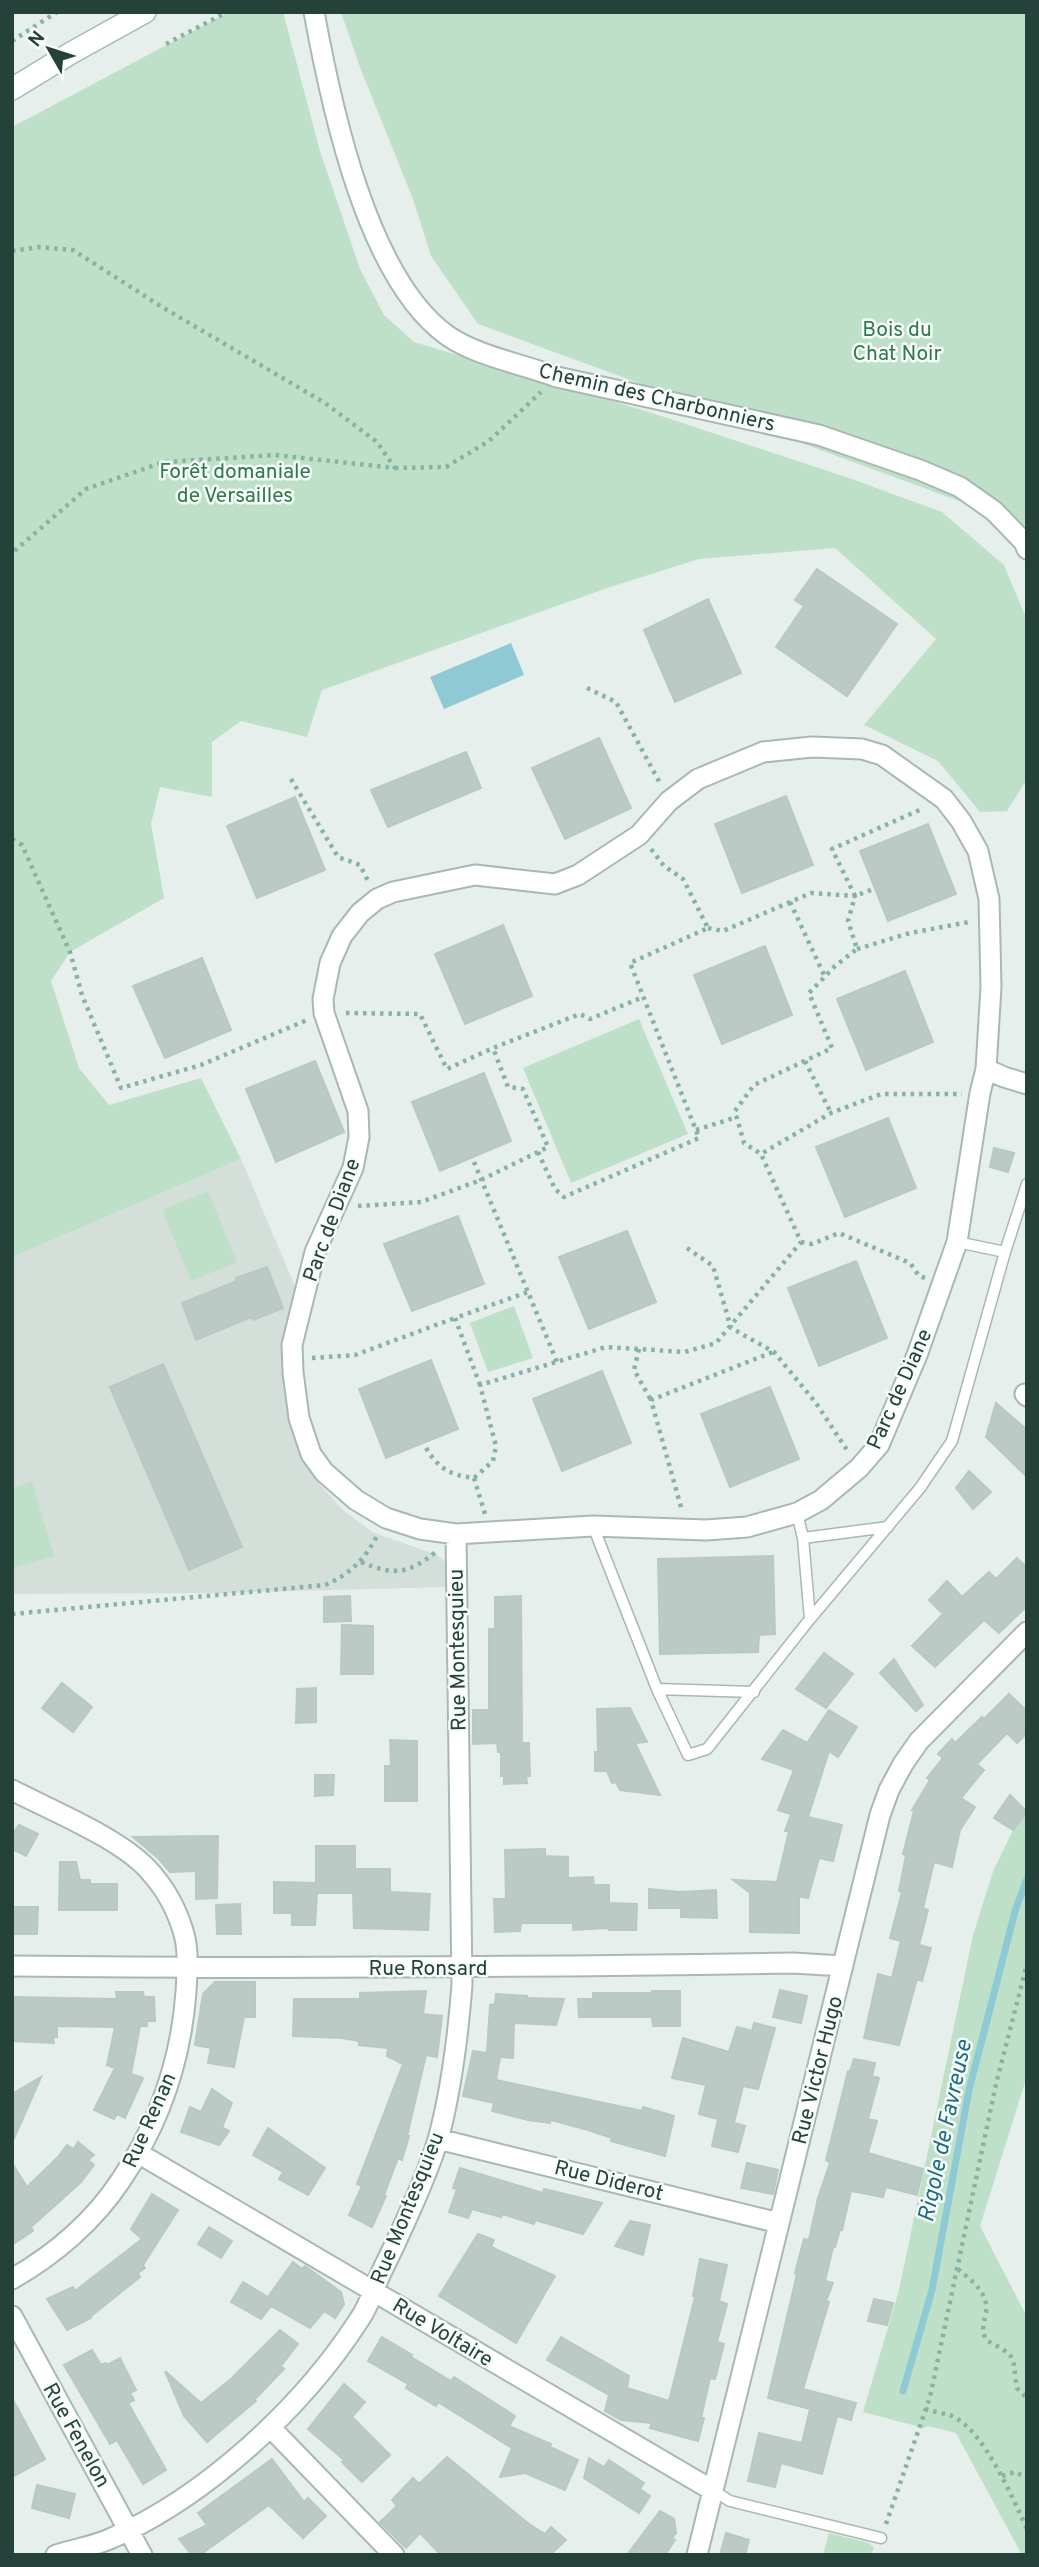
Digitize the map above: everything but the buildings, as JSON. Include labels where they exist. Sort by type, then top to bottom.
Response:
[{"type":"main road","points":[[12,89],[145,12]]},
{"type":"street","name":"Chemin des Charbonniers","points":[[314,12],[342,145],[369,218],[392,268],[412,302],[446,334],[468,348],[557,377],[819,435],[920,470],[960,487],[994,512],[1024,542],[1027,549]]},
{"type":"street","name":"Parc de Diane","points":[[812,747],[862,749],[882,755],[944,799],[961,821],[978,851],[989,899],[991,987],[986,1069],[957,1242],[917,1355],[879,1445],[859,1468],[821,1500],[797,1513],[747,1527],[706,1531],[593,1526],[456,1534],[420,1529],[386,1518],[356,1500],[324,1472],[311,1454],[299,1418],[292,1345],[315,1252],[353,1168],[359,1138],[358,1111],[330,1034],[323,999],[330,963],[342,936],[360,913],[377,899],[393,892],[475,876],[555,884],[578,875],[639,835],[669,801],[698,779],[763,752],[812,747]]},
{"type":"street","points":[[986,1069],[1027,1083]]},
{"type":"street","name":"Rue Montesquieu","points":[[56,2555],[109,2539],[147,2521],[200,2487],[270,2427],[331,2360],[360,2319],[417,2195],[438,2139],[456,2054],[461,1968],[456,1534]]},
{"type":"street","name":"Rue Victor Hugo","points":[[696,2555],[880,1815],[902,1764],[935,1723],[1027,1632]]},
{"type":"street","name":"Rue Renan","points":[[12,1790],[118,1845],[152,1873],[171,1901],[179,1919],[186,1943],[187,1968],[180,2046],[164,2097],[138,2152],[121,2181],[86,2222],[68,2240],[12,2279]]},
{"type":"street","name":"Rue Ronsard","points":[[12,1966],[461,1968],[793,1963],[843,1966]]},
{"type":"street","name":"Rue Diderot","points":[[438,2139],[779,2223]]},
{"type":"street","name":"Rue Voltaire","points":[[138,2152],[712,2490]]},
{"type":"street","name":"Rue Fenelon","points":[[12,2316],[142,2555]]},
{"type":"street","points":[[270,2427],[394,2555]]},
{"type":"lane","points":[[593,1526],[657,1689],[688,1755],[707,1749],[810,1619],[920,1488],[953,1441],[1005,1252],[1027,1184]]},
{"type":"lane","points":[[957,1242],[1005,1252]]},
{"type":"lane","points":[[797,1513],[803,1538],[810,1619]]},
{"type":"lane","points":[[803,1538],[888,1527]]},
{"type":"lane","points":[[657,1689],[754,1692]]},
{"type":"lane","points":[[712,2490],[730,2501],[881,2538]]},
{"type":"path","points":[[12,41],[57,12]]},
{"type":"path","points":[[166,44],[227,12]]},
{"type":"path","points":[[12,251],[39,247],[73,250],[162,307],[325,403],[377,442],[395,468]]},
{"type":"path","points":[[12,553],[86,489],[164,462],[275,455],[395,468],[446,467],[489,442],[557,377]]},
{"type":"path","points":[[587,688],[616,702],[669,801]]},
{"type":"path","points":[[291,779],[338,857],[360,865],[377,899]]},
{"type":"path","points":[[857,949],[848,921],[855,896],[832,849],[944,799]]},
{"type":"path","points":[[639,835],[664,866],[683,879],[708,928]]},
{"type":"path","points":[[12,839],[22,845],[70,952],[82,995],[121,1088],[201,1065]]},
{"type":"path","points":[[538,1152],[555,1189],[564,1197],[699,1138],[630,963],[708,928],[723,932],[811,893],[855,896],[871,890]]},
{"type":"path","points":[[790,902],[825,977]]},
{"type":"path","points":[[801,1242],[761,1154],[744,1143],[735,1111],[754,1086],[832,1048],[809,993],[835,966],[857,949],[910,933],[971,922]]},
{"type":"path","points":[[334,1208],[421,1202],[481,1180],[548,1147],[523,1089],[508,1087],[494,1048],[580,1014],[590,1019],[643,996]]},
{"type":"path","points":[[805,1061],[831,1113]]},
{"type":"path","points":[[761,1154],[831,1113],[881,1094],[919,1096],[980,1093]]},
{"type":"path","points":[[696,1130],[737,1117]]},
{"type":"path","points":[[474,1162],[557,1362]]},
{"type":"path","points":[[801,1242],[812,1244],[839,1233],[909,1263],[919,1276],[943,1283]]},
{"type":"path","points":[[480,1385],[606,1347],[685,1352],[716,1343],[801,1242]]},
{"type":"path","points":[[687,1248],[713,1266],[731,1328],[774,1352],[816,1403],[859,1468]]},
{"type":"path","points":[[293,1360],[355,1354],[528,1292]]},
{"type":"path","points":[[426,1448],[434,1462],[454,1476],[474,1478],[493,1461],[496,1446],[480,1385],[455,1318]]},
{"type":"path","points":[[639,1349],[634,1370],[651,1400],[679,1507],[699,1507],[706,1531]]},
{"type":"path","points":[[651,1400],[774,1352]]},
{"type":"path","points":[[474,1478],[491,1532]]},
{"type":"path","points":[[12,1615],[325,1585],[343,1577],[361,1562],[386,1518]]},
{"type":"path","points":[[361,1562],[384,1572],[406,1570],[424,1562],[456,1534]]},
{"type":"path","points":[[881,2538],[925,2409],[958,2269],[996,2084],[1027,1964]]},
{"type":"path","points":[[958,2269],[982,2293],[986,2304],[982,2323],[986,2340],[1012,2356],[1016,2366],[1017,2388],[1027,2398]]},
{"type":"path","points":[[925,2409],[954,2417],[969,2428],[1002,2476],[1027,2529]]},
{"type":"path","points":[[1002,2476],[1015,2472],[1027,2478]]},
{"type":"shaded area","points":[[241,1159],[300,1298],[286,1377],[288,1412],[302,1452],[320,1485],[343,1510],[372,1532],[437,1555],[451,1567],[447,1587],[221,1593],[12,1594],[12,1257]]},
{"type":"green space","name":"Forêt domaniale de Versailles","points":[[229,12],[283,12],[320,151],[360,269],[384,315],[414,342],[652,413],[849,478],[942,512],[1004,565],[1027,620],[1027,779],[1007,811],[980,812],[938,761],[864,725],[936,639],[835,548],[699,559],[607,588],[322,690],[307,737],[241,721],[212,742],[212,797],[160,787],[151,824],[164,898],[70,952],[51,981],[79,1068],[109,1105],[201,1078],[241,1159],[12,1257],[12,127]]},
{"type":"green space","name":"Bois du Chat Noir","points":[[341,12],[1027,12],[1027,526],[478,324],[431,256],[413,199],[361,70]]},
{"type":"green space","points":[[639,1019],[688,1134],[571,1183],[523,1068]]},
{"type":"green space","points":[[208,1191],[237,1262],[191,1281],[162,1210]]},
{"type":"green space","points":[[514,1306],[533,1358],[488,1372],[470,1323]]},
{"type":"green space","points":[[32,1482],[54,1556],[12,1568],[12,1488]]},
{"type":"green space","points":[[1027,1813],[1027,2076],[980,2226],[1027,2317],[1027,2555],[1022,2555],[956,2433],[928,2426],[924,2428],[863,2412],[899,2290],[973,1935],[994,1869],[1013,1830]]},
{"type":"green space","points":[[829,2533],[869,2543],[874,2548],[871,2555],[823,2555]]},
{"type":"water","points":[[511,643],[524,675],[444,709],[430,677]]},
{"type":"waterway","name":"Rigole de Favreuse","points":[[903,2391],[932,2290],[969,2090],[1016,1908],[1027,1879]]}]
